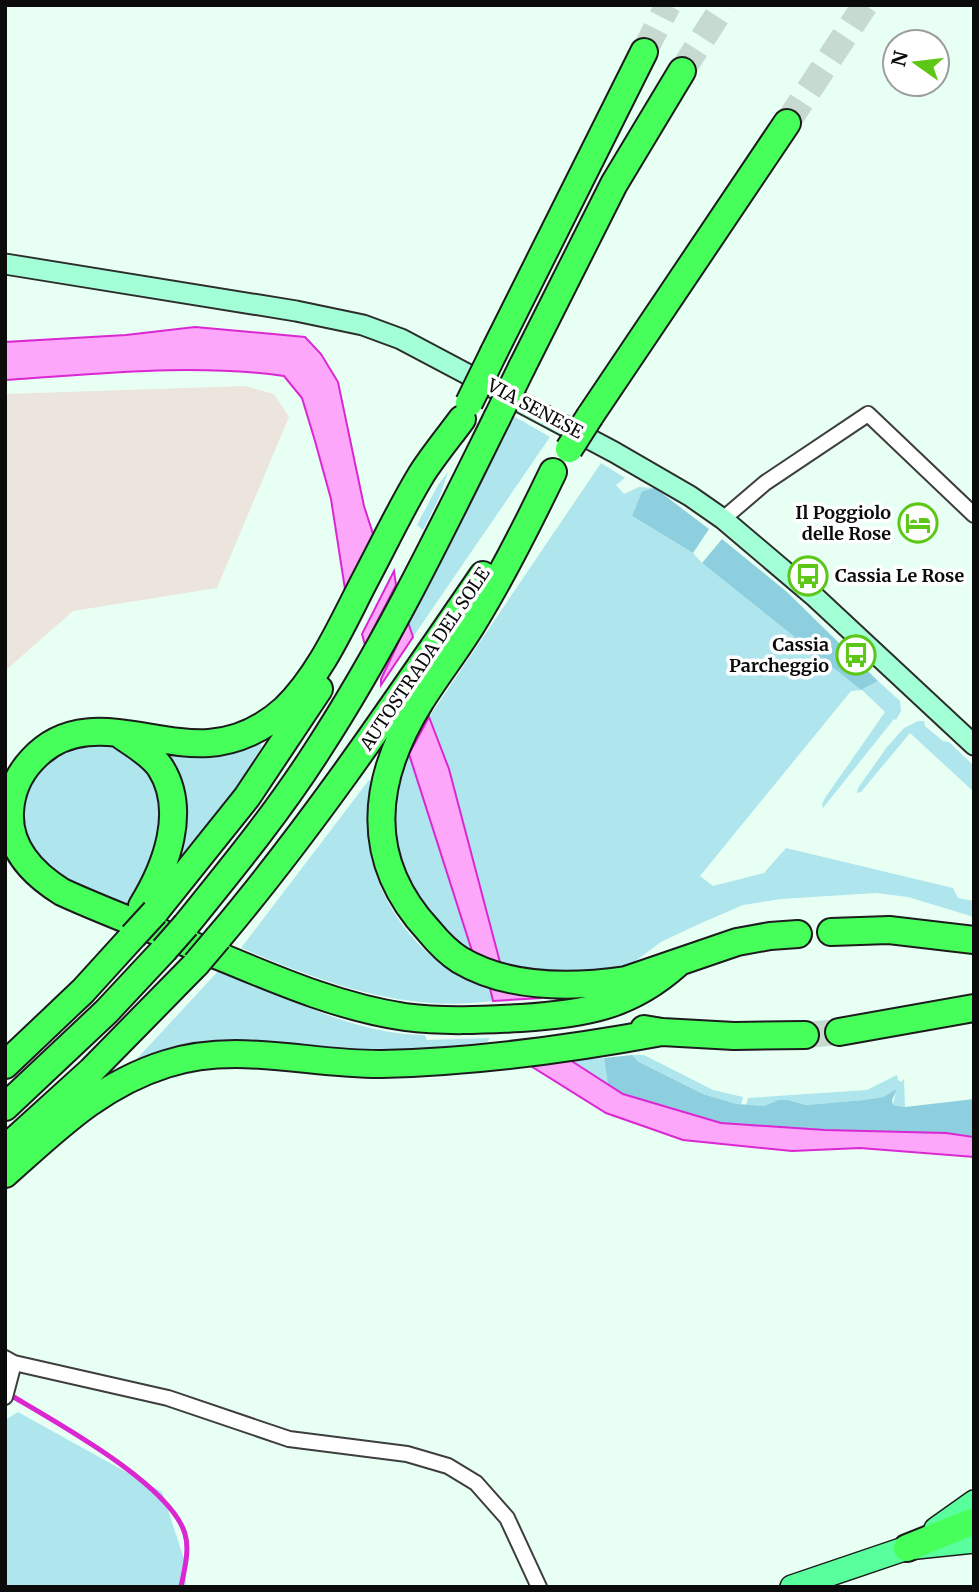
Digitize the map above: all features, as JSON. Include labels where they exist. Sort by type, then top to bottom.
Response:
[{"type":"highway","points":[[5,1062],[54,1020],[149,909],[213,842],[291,733],[404,518],[422,474],[465,411],[644,52]]},
{"type":"highway","points":[[5,1107],[97,1021],[186,925],[272,815],[317,752],[418,578],[614,184],[682,71]]},
{"type":"highway","name":"AUTOSTRADA DEL SOLE","points":[[5,1149],[91,1071],[196,964],[293,846],[380,726],[431,668],[553,472],[787,123]]},
{"type":"highway","points":[[342,637],[283,710],[249,734],[229,741],[193,744],[114,732],[75,733],[46,746],[29,763],[17,782],[10,808],[12,834],[23,858],[39,877],[70,896],[278,981],[334,1000],[407,1017],[482,1020],[605,1014],[662,1032]]},
{"type":"highway","points":[[431,668],[419,704],[392,762],[382,798],[380,835],[395,882],[415,916],[459,959],[507,979],[546,984],[607,983],[677,964],[704,951],[737,942],[798,934]]},
{"type":"highway","points":[[114,732],[159,765],[174,805],[162,869],[149,909]]},
{"type":"highway","points":[[831,932],[889,930],[974,940]]},
{"type":"highway","points":[[605,1014],[644,990],[677,964]]},
{"type":"highway","points":[[839,1032],[974,1008]]},
{"type":"highway","points":[[5,1174],[92,1099],[135,1076],[184,1059],[214,1055],[264,1055],[382,1064],[581,1047],[662,1032],[734,1036],[805,1035]]},
{"type":"highway","points":[[907,1549],[974,1521]]},
{"type":"highway","points":[[907,1549],[974,1532]]},
{"type":"main road","name":"VIA SENESE","points":[[5,264],[283,308],[363,325],[401,339],[525,403],[690,496],[723,519],[815,597],[974,745]]},
{"type":"main road","points":[[907,1549],[974,1502]]},
{"type":"main road","points":[[792,1587],[907,1549],[974,1541]]},
{"type":"street","points":[[723,519],[765,483],[868,414],[974,515]]},
{"type":"street","points":[[5,1397],[10,1360],[168,1398],[289,1438],[407,1454],[448,1465],[475,1483],[507,1518],[539,1587]]},
{"type":"shaded area","points":[[195,327],[305,337],[321,354],[338,382],[364,506],[376,543],[347,602],[331,499],[315,441],[302,398],[284,376],[180,370],[5,380],[5,342],[126,335]]},
{"type":"shaded area","points":[[245,386],[274,394],[289,417],[217,588],[73,611],[5,671],[5,394]]},
{"type":"shaded area","points":[[510,414],[550,437],[413,637],[408,622]]},
{"type":"shaded area","points":[[601,463],[625,478],[616,485],[624,494],[639,487],[655,488],[642,491],[632,516],[693,553],[861,690],[878,681],[900,701],[901,711],[896,720],[894,719],[823,808],[825,798],[885,712],[862,690],[851,691],[700,876],[713,886],[764,873],[786,848],[953,888],[958,898],[974,901],[974,917],[908,897],[876,893],[781,899],[743,905],[699,924],[661,942],[634,962],[617,970],[545,975],[501,966],[449,769],[429,717]]},
{"type":"shaded area","points":[[448,472],[440,496],[423,530],[417,525]]},
{"type":"shaded area","points":[[655,488],[709,529],[693,553],[632,516],[642,491]]},
{"type":"shaded area","points":[[722,539],[787,592],[878,681],[861,690],[702,563]]},
{"type":"shaded area","points":[[394,571],[396,585],[365,645],[362,634]]},
{"type":"shaded area","points":[[408,622],[413,637],[381,685],[381,679]]},
{"type":"shaded area","points":[[429,717],[449,769],[501,966],[473,954],[409,754]]},
{"type":"shaded area","points":[[924,721],[925,726],[943,741],[949,742],[974,766],[974,792],[910,733],[861,792],[857,793],[887,747],[904,728]]},
{"type":"shaded area","points":[[70,743],[111,743],[115,748],[136,755],[158,783],[166,829],[133,908],[63,879],[46,869],[33,856],[25,838],[23,813],[28,780]]},
{"type":"shaded area","points":[[258,743],[261,748],[231,795],[176,861],[163,754],[212,758],[235,753]]},
{"type":"shaded area","points":[[409,754],[473,954],[439,930],[403,880],[391,829],[400,765],[405,766]]},
{"type":"shaded area","points":[[369,780],[372,782],[367,829],[372,861],[392,908],[406,930],[424,949],[444,966],[466,979],[490,988],[493,1001],[440,1004],[384,996],[311,975],[241,948]]},
{"type":"shaded area","points":[[222,967],[320,1012],[372,1028],[425,1035],[427,1040],[490,1038],[487,1042],[432,1048],[131,1065]]},
{"type":"shaded area","points":[[490,988],[540,994],[541,998],[493,1001]]},
{"type":"shaded area","points":[[632,1055],[644,1055],[713,1090],[743,1097],[741,1105],[703,1094],[639,1062]]},
{"type":"shaded area","points":[[632,1055],[639,1062],[703,1094],[737,1104],[764,1106],[778,1100],[788,1100],[806,1105],[863,1100],[883,1097],[897,1089],[892,1100],[893,1105],[905,1107],[974,1099],[974,1137],[946,1133],[825,1130],[721,1123],[623,1094],[608,1085],[604,1058]]},
{"type":"shaded area","points":[[604,1058],[608,1085],[570,1060]]},
{"type":"shaded area","points":[[570,1060],[623,1094],[721,1123],[825,1130],[946,1133],[974,1137],[974,1157],[860,1148],[792,1151],[683,1140],[606,1113],[526,1063]]},
{"type":"shaded area","points":[[897,1075],[901,1082],[904,1079],[905,1107],[893,1105],[896,1091],[883,1097],[863,1100],[806,1105],[778,1100],[764,1106],[746,1105],[748,1098],[867,1090]]},
{"type":"shaded area","points":[[18,1412],[162,1492],[186,1565],[186,1587],[5,1587],[5,1420]]},
{"type":"waterway","points":[[7,1393],[108,1455],[158,1495],[175,1515],[185,1534],[187,1554],[181,1587]]},
{"type":"tunnel","points":[[644,52],[668,5]]},
{"type":"tunnel","points":[[682,71],[724,5]]},
{"type":"tunnel","points":[[787,123],[865,5]]},
{"type":"tunnel","points":[[805,1035],[839,1032]]},
{"type":"place","name":"Il Poggiolo delle Rose","points":[[918,523]]},
{"type":"place","name":"Cassia Le Rose","points":[[808,576]]},
{"type":"place","name":"Cassia Parcheggio","points":[[856,655]]}]
